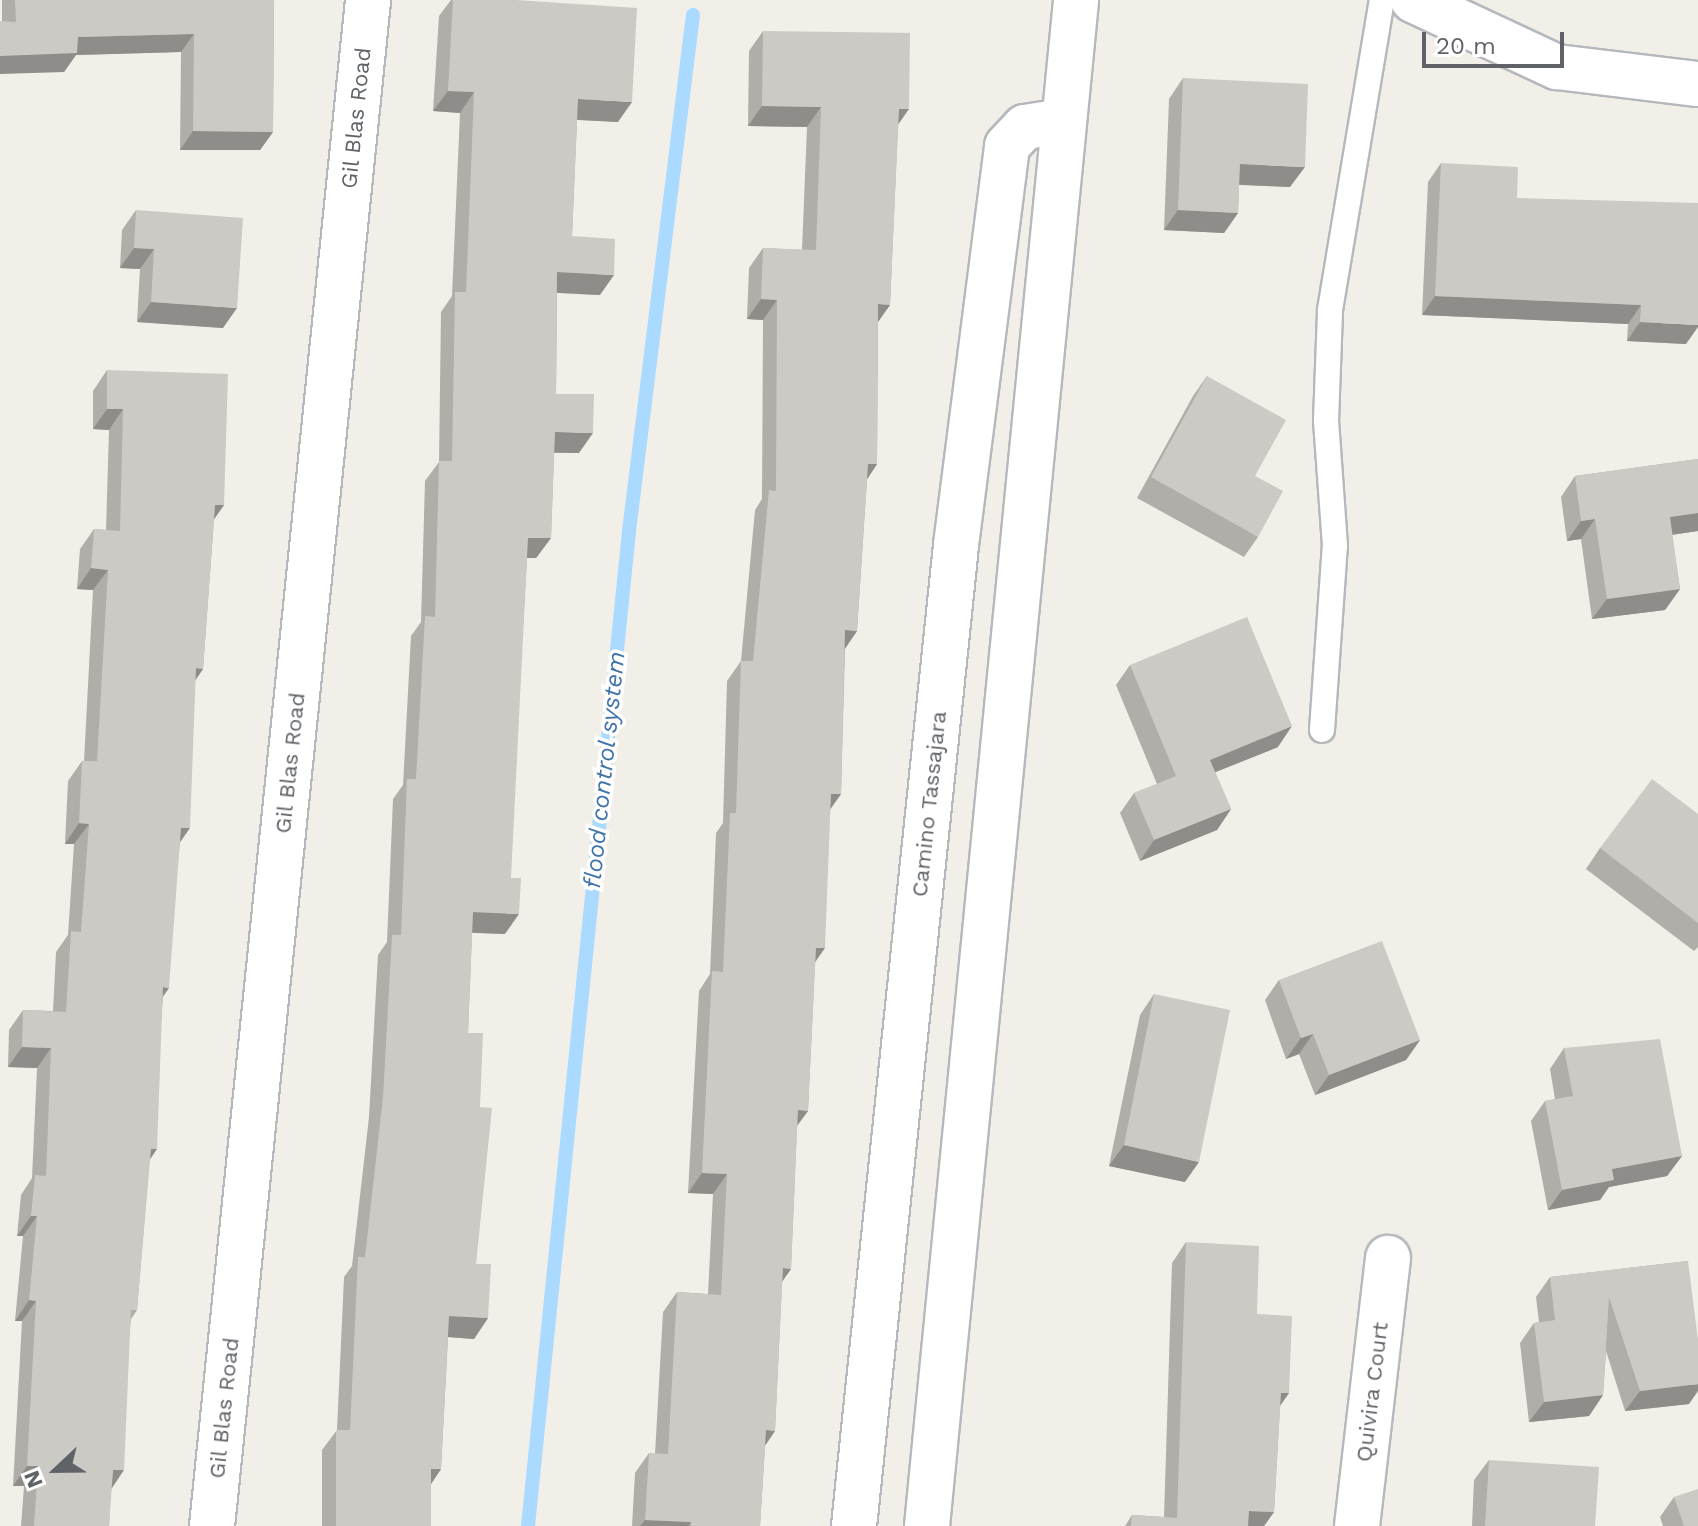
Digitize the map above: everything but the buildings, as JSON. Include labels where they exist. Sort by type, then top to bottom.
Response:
[{"type":"street","name":"Gil Blas Road","points":[[212,1526],[368,0]]},
{"type":"street","points":[[927,1526],[1076,0]]},
{"type":"street","points":[[1413,0],[1557,67],[1698,84]]},
{"type":"street","name":"Camino Tassajara","points":[[854,1526],[956,545],[1007,146],[1025,127],[1062,121]]},
{"type":"street","name":"Quivira Court","points":[[1357,1526],[1388,1258]]},
{"type":"lane","points":[[1322,730],[1335,546],[1326,421],[1330,310],[1382,0]]},
{"type":"waterway","name":"flood control system","points":[[528,1526],[629,531],[693,15]]}]
